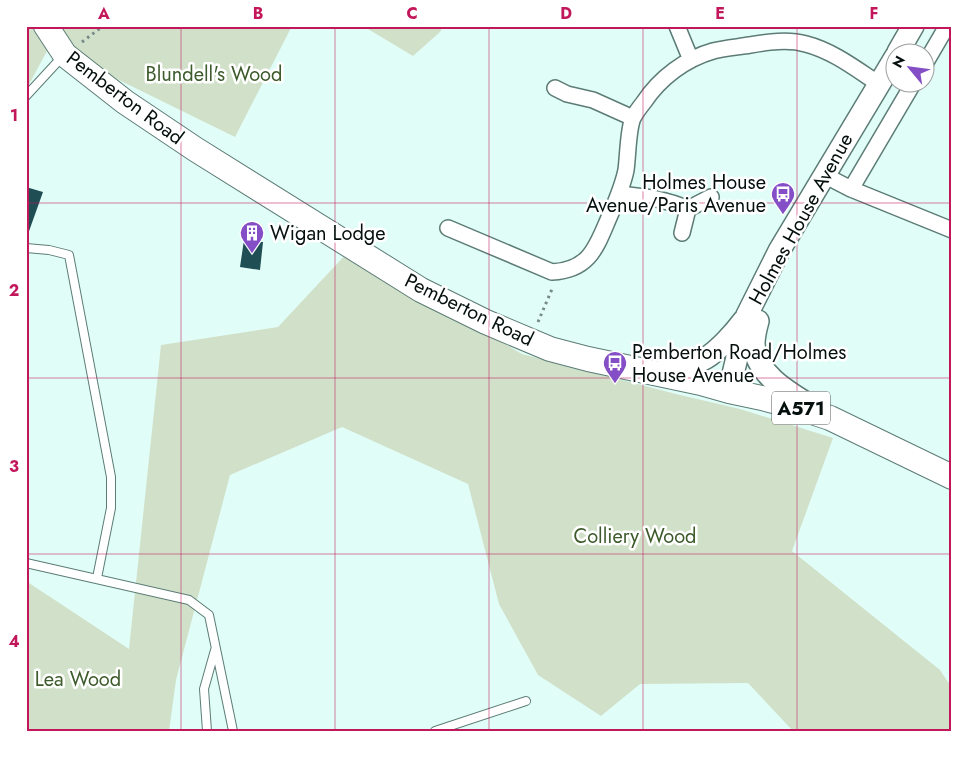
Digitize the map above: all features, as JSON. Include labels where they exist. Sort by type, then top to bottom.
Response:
[{"type":"main road","name":"Pemberton Road","points":[[46,26],[64,55],[125,102],[188,144],[421,290],[486,322],[550,349],[701,383],[781,403],[830,418],[952,477]]},
{"type":"main road","points":[[904,42],[913,26]]},
{"type":"main road","name":"Holmes House Avenue","points":[[729,391],[747,315],[779,251],[886,72]]},
{"type":"main road","points":[[779,251],[754,335],[757,358],[771,377],[783,387],[830,418]]},
{"type":"main road","points":[[654,373],[706,359],[729,338],[747,315]]},
{"type":"street","points":[[677,26],[691,60]]},
{"type":"street","points":[[936,45],[947,26]]},
{"type":"street","points":[[448,228],[552,272],[579,266],[593,253],[619,194],[626,173],[633,118],[650,92],[668,75],[691,60],[713,51],[776,34],[830,53],[879,84]]},
{"type":"street","points":[[555,88],[567,94],[593,100],[633,118]]},
{"type":"street","points":[[852,189],[908,92]]},
{"type":"street","points":[[824,175],[852,189],[952,230]]},
{"type":"street","points":[[619,194],[658,198],[688,209]]},
{"type":"street","points":[[682,233],[688,209],[711,197]]},
{"type":"lane","points":[[26,96],[64,55]]},
{"type":"lane","points":[[26,248],[49,250],[69,256],[111,477],[111,508],[97,578]]},
{"type":"lane","points":[[26,563],[189,600],[209,615],[233,731]]},
{"type":"lane","points":[[207,731],[204,689],[216,648]]},
{"type":"lane","points":[[435,731],[526,700]]},
{"type":"path","points":[[532,342],[538,321],[558,272]]},
{"type":"green space","points":[[26,26],[45,26],[53,40],[26,90]]},
{"type":"green space","name":"Blundell's Wood","points":[[53,26],[292,26],[235,137],[68,55]]},
{"type":"green space","points":[[363,26],[443,26],[440,32],[413,56]]},
{"type":"green space","name":"Colliery Wood","points":[[348,252],[522,354],[740,409],[833,438],[792,551],[940,670],[952,688],[952,731],[793,731],[748,683],[640,684],[601,716],[538,675],[499,604],[468,484],[342,427],[230,475],[176,680],[169,731],[26,731],[26,581],[129,649],[161,345],[278,327]]},
{"type":"building","points":[[26,187],[43,192],[28,234],[26,233]]},
{"type":"building","name":"Wigan Lodge","points":[[244,240],[263,242],[260,270],[240,267]]},
{"type":"place","name":"Holmes House Avenue/Paris Avenue","points":[[783,215]]},
{"type":"place","name":"Wigan Lodge","points":[[252,254]]},
{"type":"place","name":"Pemberton Road/Holmes House Avenue","points":[[615,384]]},
{"type":"park label","name":"Lea Wood","points":[[78,679]]}]
